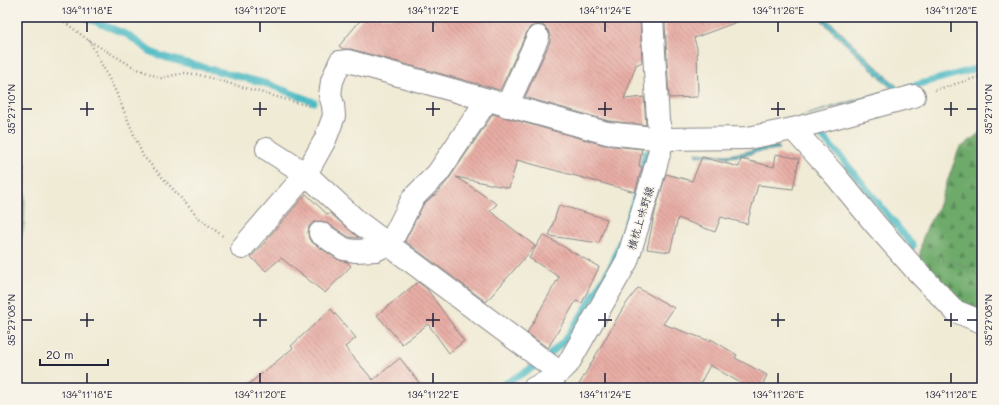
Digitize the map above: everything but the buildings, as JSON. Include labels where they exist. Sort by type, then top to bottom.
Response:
[{"type":"street","name":"横枕上味野線","points":[[551,382],[568,364],[627,261],[651,183],[663,139],[658,120],[652,17]]},
{"type":"street","points":[[320,233],[344,248],[355,251],[376,250],[388,244],[414,198],[438,173],[497,103],[538,37]]},
{"type":"street","points":[[242,248],[306,174],[325,140],[334,116],[330,95],[332,81],[340,62],[348,61],[607,133],[663,139],[748,138],[793,129],[914,96]]},
{"type":"street","points":[[793,129],[834,174],[914,268],[955,311],[982,322]]},
{"type":"street","points":[[267,149],[306,174],[357,221],[388,244],[551,382]]},
{"type":"path","points":[[58,17],[88,40],[135,68],[161,78],[184,73],[196,74],[334,113]]},
{"type":"path","points":[[88,40],[116,92],[143,156],[199,218],[235,245],[242,248]]},
{"type":"path","points":[[914,96],[982,76]]},
{"type":"path","points":[[914,268],[947,260],[957,263],[970,270],[982,279]]},
{"type":"green space","points":[[982,131],[982,312],[959,301],[919,260],[922,240],[928,225],[937,210],[959,149]]},
{"type":"green space","points":[[17,144],[26,166],[24,225],[17,255]]},
{"type":"water","points":[[818,17],[825,17],[900,89],[799,117],[892,89]]},
{"type":"water","points":[[778,146],[779,149],[756,152],[748,155],[728,157],[712,155],[696,156],[696,153],[727,155]]},
{"type":"waterway","points":[[87,18],[128,35],[151,52],[167,58],[268,84],[314,102]]},
{"type":"waterway","points":[[909,87],[982,66]]},
{"type":"waterway","points":[[818,132],[841,157],[913,246]]},
{"type":"waterway","points":[[548,356],[565,340],[587,307],[613,263],[634,202],[646,154],[648,153]]},
{"type":"waterway","points":[[498,388],[535,366]]}]
